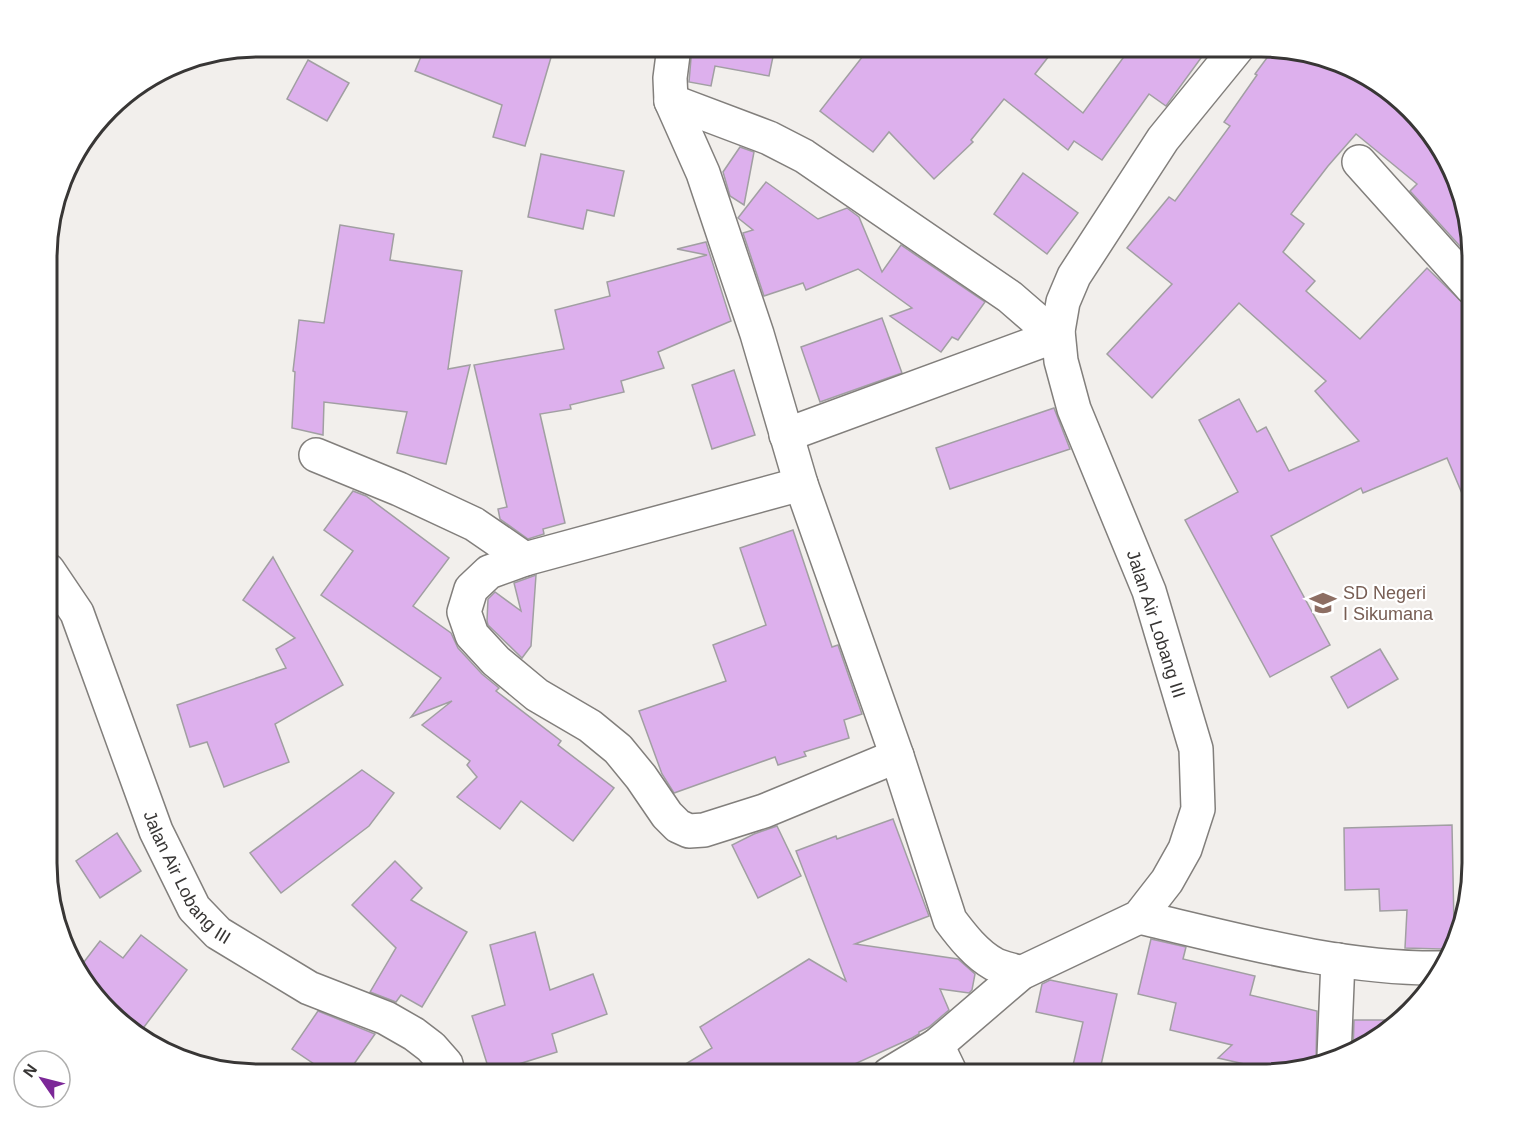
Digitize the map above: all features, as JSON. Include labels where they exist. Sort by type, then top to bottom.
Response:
[{"type":"street","points":[[673,57],[670,78],[671,101],[703,173],[757,334],[801,484],[897,756],[950,920],[965,940],[980,954],[994,964],[1022,973]]},
{"type":"street","name":"Jalan Air Lobang III","points":[[906,1064],[937,1045],[1022,973],[1139,917],[1167,881],[1185,849],[1198,809],[1196,749],[1149,591],[1074,410],[1056,333],[1074,276],[1164,139],[1230,57]]},
{"type":"street","points":[[671,101],[769,138],[804,156],[1010,297],[1056,333]]},
{"type":"street","points":[[1359,162],[1462,277]]},
{"type":"street","points":[[786,435],[1056,333]]},
{"type":"street","points":[[316,455],[399,489],[474,524],[525,559]]},
{"type":"street","points":[[801,484],[525,559],[489,572],[471,589],[464,612],[471,635],[496,661],[537,694],[590,726],[618,749],[667,815],[678,826],[689,831],[704,830],[764,811],[897,756]]},
{"type":"street","name":"Jalan Air Lobang III","points":[[57,583],[77,613],[156,831],[194,908],[218,933],[309,988],[386,1018],[414,1034],[431,1047],[446,1064]]},
{"type":"street","points":[[1139,917],[1241,941],[1338,960],[1407,968],[1432,968]]},
{"type":"street","points":[[1334,1049],[1338,960]]},
{"type":"street","points":[[937,1045],[946,1064]]},
{"type":"building","points":[[421,57],[551,57],[525,146],[493,137],[502,105],[415,71]]},
{"type":"building","points":[[691,57],[773,57],[769,76],[715,66],[711,86],[689,82]]},
{"type":"building","points":[[862,57],[1048,57],[1035,74],[1083,113],[1124,57],[1202,57],[1166,106],[1149,94],[1102,160],[1074,141],[1068,150],[1004,99],[971,140],[973,142],[934,179],[889,132],[873,152],[820,111]]},
{"type":"building","points":[[1268,57],[1300,61],[1350,78],[1383,99],[1403,116],[1420,136],[1441,169],[1455,206],[1462,245],[1462,248],[1410,191],[1417,184],[1356,134],[1291,214],[1304,224],[1283,252],[1315,281],[1306,291],[1360,339],[1427,268],[1462,302],[1462,493],[1447,458],[1363,493],[1361,488],[1271,536],[1330,645],[1270,677],[1185,520],[1238,492],[1199,420],[1239,399],[1257,432],[1266,427],[1289,471],[1359,441],[1315,391],[1326,381],[1239,303],[1152,398],[1107,354],[1172,284],[1127,248],[1169,197],[1175,201],[1230,126],[1224,122],[1257,75],[1255,74]]},
{"type":"building","points":[[308,60],[349,83],[327,121],[287,99]]},
{"type":"building","points":[[740,147],[754,152],[744,205],[730,196],[723,172]]},
{"type":"building","points":[[541,154],[624,171],[614,216],[587,210],[583,229],[528,217]]},
{"type":"building","points":[[1023,173],[1078,213],[1047,254],[994,214]]},
{"type":"building","points":[[766,182],[818,219],[847,208],[859,217],[882,272],[901,245],[985,302],[958,340],[952,337],[941,352],[890,316],[912,308],[858,269],[806,290],[803,283],[764,296],[743,233],[753,230],[738,218]]},
{"type":"building","points":[[340,225],[394,234],[390,260],[462,271],[448,369],[470,365],[446,464],[397,453],[407,412],[324,402],[323,435],[292,428],[295,372],[293,371],[299,320],[324,323]]},
{"type":"building","points":[[706,242],[731,321],[658,352],[664,368],[621,381],[624,392],[570,405],[571,409],[540,414],[565,523],[543,529],[544,534],[528,539],[500,519],[498,509],[507,507],[474,365],[564,349],[555,310],[610,296],[607,282],[707,255],[677,249]]},
{"type":"building","points":[[882,318],[902,373],[820,402],[801,347]]},
{"type":"building","points":[[734,370],[755,435],[712,449],[692,385]]},
{"type":"building","points":[[1054,408],[1070,449],[950,489],[936,448]]},
{"type":"building","points":[[353,491],[366,496],[449,558],[413,606],[451,633],[458,648],[482,674],[499,688],[496,691],[561,741],[558,745],[614,788],[573,841],[521,801],[500,829],[457,797],[477,777],[467,765],[470,761],[422,725],[452,701],[411,717],[441,678],[321,595],[353,551],[324,530]]},
{"type":"building","points":[[793,530],[832,647],[838,645],[862,714],[844,720],[849,738],[804,752],[806,756],[778,765],[775,757],[674,793],[662,774],[639,711],[726,681],[713,645],[766,625],[740,548]]},
{"type":"building","points":[[273,557],[343,685],[275,724],[289,762],[224,787],[207,742],[190,747],[177,705],[286,668],[276,649],[295,638],[243,600]]},
{"type":"building","points":[[536,575],[531,646],[522,658],[488,625],[488,599],[495,592],[521,611],[514,583]]},
{"type":"building","points":[[1380,649],[1398,679],[1348,708],[1331,677]]},
{"type":"building","points":[[362,770],[394,793],[369,826],[281,893],[250,853]]},
{"type":"building","points":[[893,819],[929,916],[855,944],[958,959],[975,974],[972,990],[969,993],[940,989],[949,1010],[912,1038],[854,1064],[686,1064],[712,1048],[700,1027],[809,959],[846,981],[796,851],[836,836],[837,839]]},
{"type":"building","points":[[1452,825],[1454,917],[1442,949],[1405,948],[1407,910],[1380,911],[1379,889],[1345,890],[1344,828]]},
{"type":"building","points":[[777,826],[801,876],[758,898],[732,845]]},
{"type":"building","points":[[117,833],[141,871],[100,898],[76,861]]},
{"type":"building","points":[[395,861],[422,888],[411,900],[467,932],[422,1007],[401,995],[396,1002],[370,992],[396,948],[352,905]]},
{"type":"building","points":[[535,932],[550,990],[593,974],[607,1014],[552,1034],[557,1052],[519,1064],[487,1064],[472,1016],[505,1005],[490,945]]},
{"type":"building","points":[[141,935],[187,970],[144,1027],[116,1005],[84,962],[100,941],[123,958]]},
{"type":"building","points":[[1151,939],[1186,947],[1183,959],[1255,976],[1250,995],[1317,1011],[1316,1056],[1261,1064],[1244,1064],[1218,1058],[1232,1045],[1170,1030],[1176,1003],[1138,994]]},
{"type":"building","points":[[1050,980],[1117,994],[1101,1064],[1073,1064],[1083,1022],[1036,1012],[1042,984]]},
{"type":"building","points":[[318,1011],[375,1034],[354,1064],[314,1064],[292,1049]]},
{"type":"building","points":[[1354,1020],[1385,1020],[1372,1030],[1353,1041]]},
{"type":"place","name":"SD Negeri I Sikumana","points":[[1323,603]]}]
